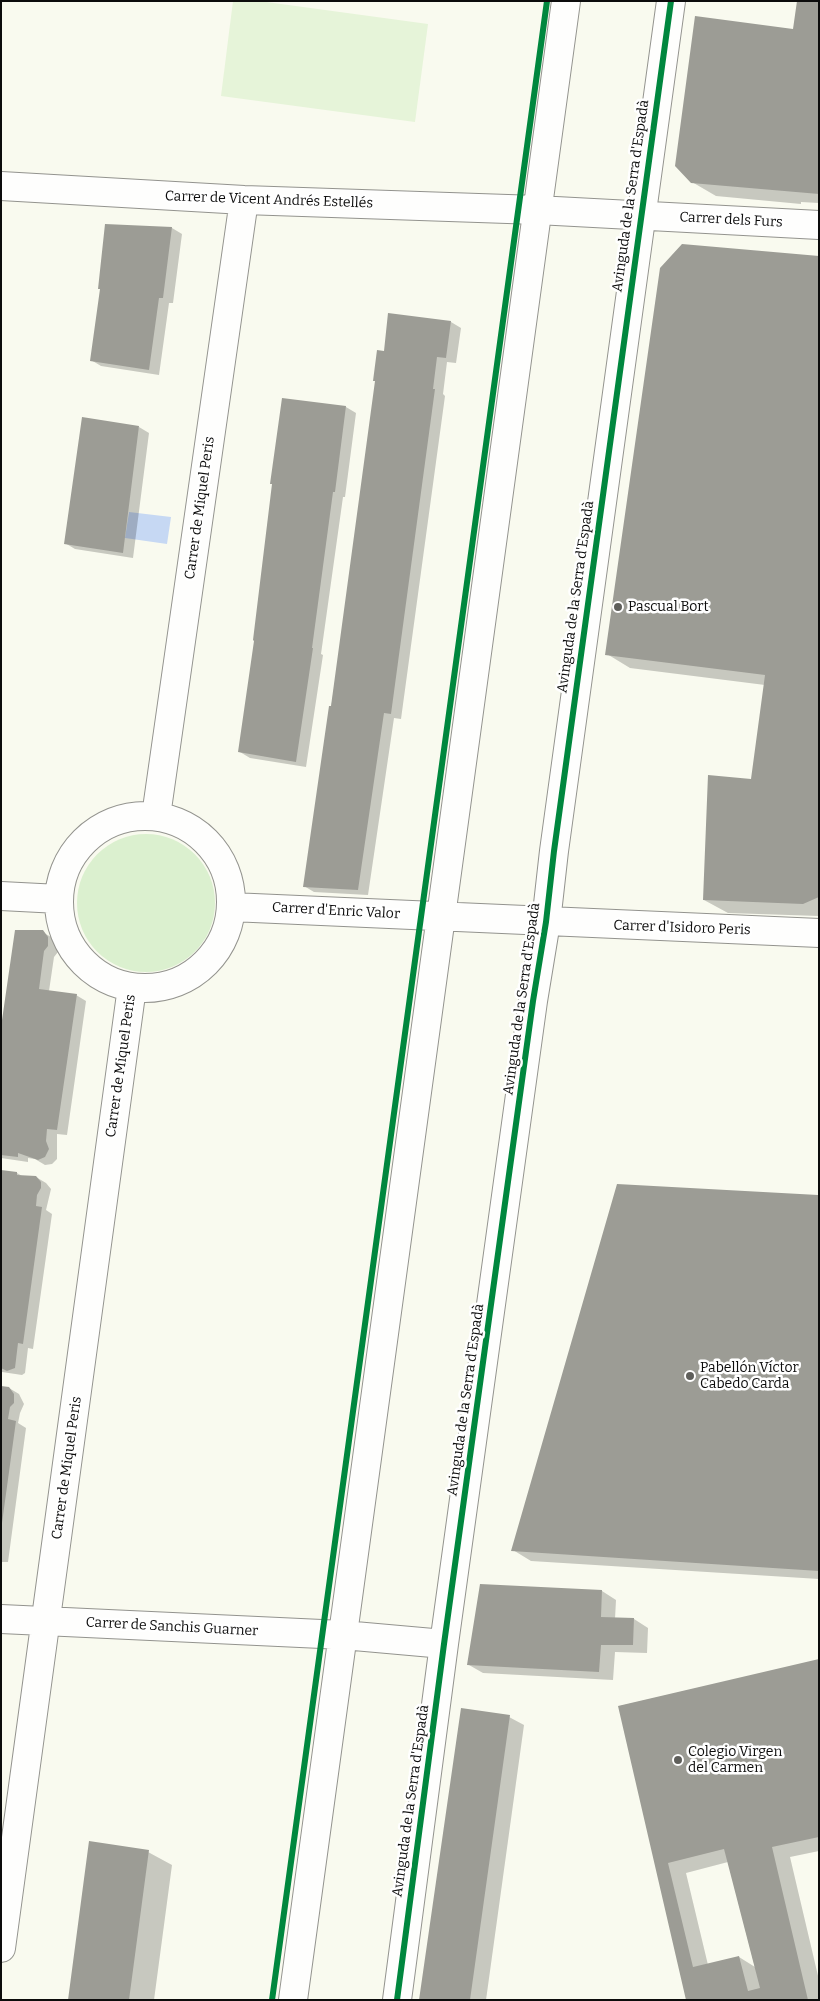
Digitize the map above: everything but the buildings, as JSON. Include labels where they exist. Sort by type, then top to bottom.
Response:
[{"type":"street","points":[[293,2000],[566,1]]},
{"type":"street","name":"Avinguda de la Serra d'Espadà","points":[[397,2000],[444,1644],[533,1001],[546,922],[554,851],[671,1]]},
{"type":"street","name":"Carrer de Vicent Andrés Estellés","points":[[1,186],[244,200],[537,210]]},
{"type":"street","name":"Carrer de Miquel Peris","points":[[156,816],[244,200]]},
{"type":"street","name":"Avinguda de la Serra d'Espadà","points":[[537,210],[643,215]]},
{"type":"street","name":"Carrer dels Furs","points":[[643,215],[819,225]]},
{"type":"street","points":[[156,816],[181,823],[202,837],[214,850],[229,881],[232,907],[225,935],[210,960],[187,977],[160,987],[132,987],[108,980],[87,966],[71,947],[62,924],[59,899],[64,871],[79,846],[101,827],[127,817],[156,816]]},
{"type":"street","points":[[1,896],[59,899]]},
{"type":"street","name":"Carrer d'Enric Valor","points":[[232,907],[441,916]]},
{"type":"street","name":"Avinguda de la Serra d'Espadà","points":[[441,916],[546,922]]},
{"type":"street","name":"Carrer d'Isidoro Peris","points":[[546,922],[819,933]]},
{"type":"street","name":"Carrer de Miquel Peris","points":[[1,1948],[132,987]]},
{"type":"street","name":"Carrer de Sanchis Guarner","points":[[1,1619],[343,1635]]},
{"type":"street","points":[[343,1635],[444,1644]]},
{"type":"green space","points":[[233,1],[259,1],[428,24],[415,122],[221,96]]},
{"type":"green space","points":[[146,834],[172,839],[195,854],[210,877],[215,903],[210,929],[195,952],[172,967],[146,972],[120,967],[97,952],[82,929],[77,903],[82,877],[97,854],[120,839]]},
{"type":"water","points":[[129,512],[171,517],[167,544],[125,538]]},
{"type":"cycle path","points":[[272,2000],[547,1]]},
{"type":"cycle path","points":[[397,2000],[444,1644],[533,1001],[546,922],[554,851],[671,1]]},
{"type":"place","name":"Pascual Bort","points":[[618,607]]},
{"type":"place","name":"Pabellón Víctor Cabedo Carda","points":[[690,1376]]},
{"type":"place","name":"Colegio Virgen del Carmen","points":[[678,1760]]}]
